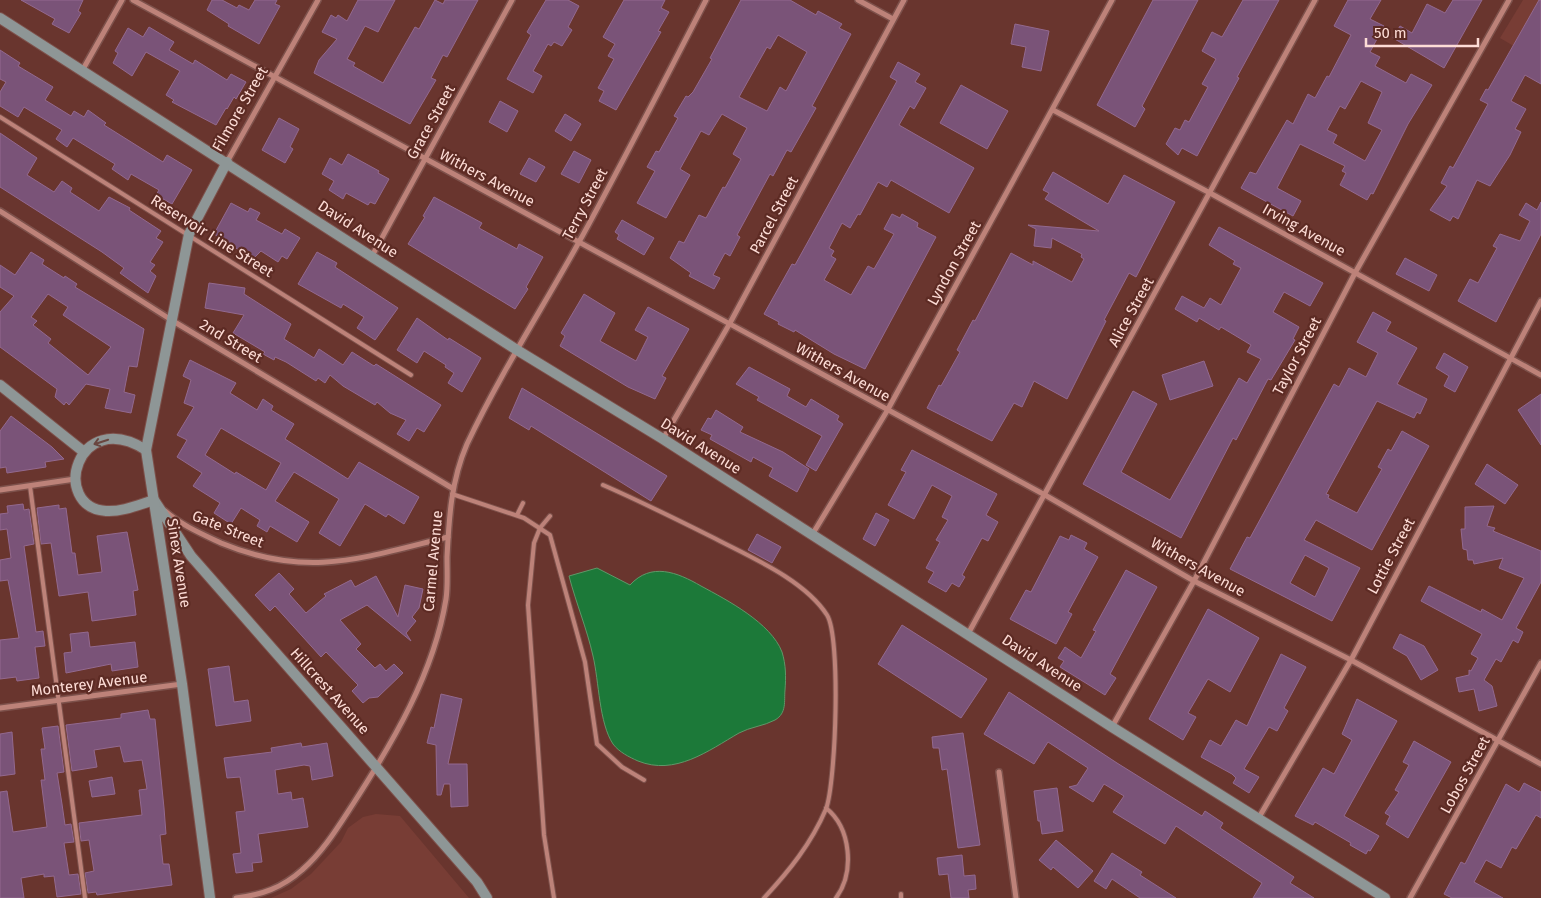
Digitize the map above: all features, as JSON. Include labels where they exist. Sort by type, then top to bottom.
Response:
[{"type":"main road","name":"David Avenue","points":[[0,18],[517,350],[663,439],[1112,727],[1385,898]]},
{"type":"main road","name":"Filmore Street","points":[[189,234],[227,162]]},
{"type":"main road","name":"Sinex Avenue","points":[[189,234],[146,450],[182,684],[210,898]]},
{"type":"main road","points":[[0,385],[84,452]]},
{"type":"main road","points":[[146,450],[130,442],[115,439],[92,445],[84,452],[75,470],[75,479],[82,498],[97,510],[120,510],[154,500]]},
{"type":"main road","name":"Hillcrest Avenue","points":[[154,500],[191,556],[477,882],[487,898]]},
{"type":"street","points":[[82,71],[122,0]]},
{"type":"street","name":"Withers Avenue","points":[[133,0],[425,160],[730,323],[887,411],[1045,495],[1194,581],[1351,660],[1541,764]]},
{"type":"street","name":"Filmore Street","points":[[227,162],[318,0]]},
{"type":"street","name":"Grace Street","points":[[372,256],[512,0]]},
{"type":"street","name":"Terry Street","points":[[481,417],[579,242],[706,0]]},
{"type":"street","points":[[858,0],[893,20]]},
{"type":"street","name":"Parcel Street","points":[[663,439],[730,323],[904,0]]},
{"type":"street","name":"Lyndon Street","points":[[812,535],[887,411],[1112,0]]},
{"type":"street","name":"Alice Street","points":[[968,634],[1315,0]]},
{"type":"street","name":"Taylor Street","points":[[1112,727],[1194,581],[1355,273],[1509,0]]},
{"type":"street","name":"Irving Avenue","points":[[1053,110],[1210,193],[1541,375]]},
{"type":"street","name":"2nd Street","points":[[0,210],[172,321],[452,491]]},
{"type":"street","name":"Lottie Street","points":[[1258,819],[1351,660],[1541,302]]},
{"type":"street","name":"Carmel Avenue","points":[[236,898],[260,895],[276,888],[302,871],[315,858],[334,834],[377,767],[419,685],[434,649],[446,598],[452,491],[466,447],[481,417]]},
{"type":"street","points":[[0,490],[75,479]]},
{"type":"street","name":"Gate Street","points":[[154,500],[175,520],[210,538],[245,553],[294,562],[352,561],[448,537]]},
{"type":"street","name":"Lobos Street","points":[[1410,898],[1541,663]]},
{"type":"street","name":"Monterey Avenue","points":[[0,708],[182,684]]},
{"type":"street","points":[[999,772],[1016,898]]},
{"type":"lane","name":"Reservoir Line Street","points":[[0,117],[411,375]]},
{"type":"lane","points":[[603,485],[650,506],[792,581],[816,602],[827,615],[833,627],[835,724],[832,780],[826,808],[807,848],[764,898]]},
{"type":"lane","points":[[30,486],[85,898]]},
{"type":"lane","points":[[452,491],[517,515],[550,535],[585,662],[597,744],[622,767],[644,780]]},
{"type":"lane","points":[[517,515],[523,503]]},
{"type":"lane","points":[[550,516],[540,528],[534,543],[528,605],[544,836],[554,898]]},
{"type":"lane","points":[[826,808],[835,815],[843,829],[847,854],[846,879],[836,898]]},
{"type":"shaded area","points":[[1523,0],[1541,0],[1541,62],[1500,38]]},
{"type":"shaded area","points":[[597,568],[630,585],[647,573],[674,573],[723,598],[758,622],[776,641],[782,652],[786,680],[784,706],[779,717],[766,724],[743,731],[703,754],[678,763],[652,765],[624,754],[613,744],[608,735],[600,701],[593,656],[569,576]]},
{"type":"shaded area","points":[[376,814],[400,816],[469,898],[271,898],[291,889],[311,874],[341,842],[348,828],[363,817]]},
{"type":"building","points":[[21,0],[83,0],[78,11],[81,13],[69,33],[52,24],[55,19]]},
{"type":"building","points":[[212,0],[222,0],[237,8],[239,5],[249,10],[255,0],[277,0],[275,4],[280,6],[259,44],[228,26],[229,24],[207,10]]},
{"type":"building","points":[[358,0],[395,0],[378,32],[365,26],[347,59],[355,63],[353,66],[383,83],[415,27],[419,29],[435,0],[443,4],[445,0],[478,0],[447,57],[443,55],[431,78],[436,80],[410,124],[314,73],[319,60],[337,39],[322,32],[331,15],[336,18],[338,15],[347,21]]},
{"type":"building","points":[[546,0],[568,0],[579,6],[568,27],[572,30],[562,46],[554,42],[551,46],[548,44],[533,71],[542,76],[533,93],[507,79],[531,35],[527,32]]},
{"type":"building","points":[[624,0],[665,0],[661,8],[669,12],[658,31],[661,32],[616,110],[599,101],[604,91],[598,88],[614,59],[608,56],[615,44],[603,37]]},
{"type":"building","points":[[741,0],[790,0],[816,15],[818,11],[842,24],[839,28],[851,34],[812,106],[816,108],[791,152],[787,150],[773,176],[770,174],[737,235],[740,237],[730,256],[725,253],[713,275],[720,278],[714,289],[689,276],[691,273],[670,258],[679,241],[684,243],[699,215],[706,218],[723,187],[725,188],[741,159],[733,154],[747,128],[722,114],[709,135],[701,131],[680,169],[690,175],[666,218],[637,203],[655,171],[647,167],[656,151],[659,152],[678,118],[674,116],[686,96],[688,97],[693,92],[712,59],[710,58]],"holes":[[[778,35],[807,52],[786,91],[780,87],[767,111],[739,97],[767,47],[770,49]]]},
{"type":"building","points":[[1153,0],[1198,0],[1142,106],[1145,109],[1135,127],[1097,105]]},
{"type":"building","points":[[1243,0],[1279,0],[1197,156],[1182,148],[1178,155],[1166,144],[1175,128],[1180,130],[1185,120],[1189,122],[1208,87],[1202,84],[1216,59],[1202,51],[1212,32],[1222,37]]},
{"type":"building","points":[[1348,0],[1381,0],[1370,19],[1384,26],[1370,52],[1380,57],[1375,66],[1406,83],[1411,74],[1432,85],[1408,124],[1373,194],[1371,193],[1367,200],[1340,185],[1346,173],[1342,171],[1345,166],[1300,144],[1277,188],[1301,201],[1293,216],[1241,188],[1250,172],[1256,174],[1287,120],[1293,124],[1308,94],[1315,98],[1327,76],[1329,77],[1351,35],[1334,26]],"holes":[[[1361,81],[1382,92],[1368,123],[1382,130],[1365,161],[1333,143],[1337,135],[1327,130],[1340,106],[1345,109]]]},
{"type":"building","points":[[1453,0],[1482,0],[1444,68],[1393,38],[1400,26],[1412,33],[1427,4],[1445,13]]},
{"type":"building","points":[[1539,0],[1541,0],[1541,84],[1525,75],[1511,101],[1526,109],[1515,129],[1521,132],[1510,155],[1490,186],[1477,180],[1458,219],[1453,216],[1450,221],[1430,210],[1447,186],[1441,183],[1450,166],[1453,168],[1488,104],[1480,100],[1486,89],[1488,90]]},
{"type":"building","points":[[1015,24],[1049,31],[1041,71],[1022,67],[1026,47],[1011,44]]},
{"type":"building","points":[[149,27],[174,42],[169,50],[193,64],[195,60],[227,80],[231,74],[246,82],[236,99],[234,97],[226,108],[216,125],[172,102],[174,100],[166,95],[180,71],[146,52],[132,76],[113,63],[118,53],[115,51],[128,28],[143,37]]},
{"type":"building","points":[[0,50],[20,63],[18,66],[53,87],[45,100],[71,116],[74,111],[84,117],[88,110],[106,123],[104,125],[163,162],[167,155],[192,170],[172,204],[156,195],[159,190],[131,174],[128,180],[112,169],[115,164],[73,138],[67,147],[56,139],[62,130],[24,107],[18,117],[0,106],[0,92],[6,82],[0,79]]},
{"type":"building","points":[[898,62],[920,74],[915,82],[926,88],[914,109],[910,106],[899,125],[974,168],[949,213],[891,180],[887,187],[878,182],[860,215],[858,214],[850,228],[842,223],[829,248],[834,251],[831,256],[836,259],[824,280],[851,295],[868,266],[874,269],[894,234],[884,229],[892,214],[900,218],[902,214],[918,223],[917,227],[936,237],[865,369],[834,354],[795,330],[794,332],[778,324],[779,322],[764,314],[792,264],[795,265],[897,81],[890,77]]},
{"type":"building","points":[[961,85],[1008,111],[987,149],[940,123]]},
{"type":"building","points":[[500,101],[518,111],[507,132],[489,122]]},
{"type":"building","points":[[565,114],[581,124],[571,141],[555,131]]},
{"type":"building","points":[[279,118],[299,129],[290,147],[293,149],[285,163],[262,150]]},
{"type":"building","points":[[0,133],[37,158],[27,175],[54,192],[62,181],[72,188],[70,192],[99,211],[109,197],[130,208],[129,210],[161,231],[156,238],[163,242],[150,262],[155,265],[150,271],[156,276],[148,293],[120,273],[124,268],[102,252],[0,187]]},
{"type":"building","points":[[574,151],[591,160],[579,183],[561,174]]},
{"type":"building","points":[[348,154],[379,171],[378,173],[389,179],[375,204],[370,202],[368,205],[346,193],[343,199],[329,190],[334,181],[322,174],[330,158],[342,165]]},
{"type":"building","points":[[529,158],[545,167],[536,182],[520,174]]},
{"type":"building","points":[[1053,172],[1108,204],[1124,175],[1175,202],[1136,277],[1129,273],[1104,320],[1106,321],[1067,399],[1034,381],[1022,407],[1014,403],[992,441],[927,408],[960,352],[957,350],[973,320],[975,321],[1011,253],[1033,265],[1033,261],[1072,282],[1084,259],[1081,257],[1082,254],[1052,238],[1051,248],[1034,246],[1036,229],[1028,225],[1099,231],[1045,199],[1049,193],[1043,190]]},
{"type":"building","points":[[434,197],[482,223],[479,228],[517,249],[519,244],[543,257],[526,287],[528,289],[515,309],[408,244],[425,217],[423,216]]},
{"type":"building","points":[[1541,202],[1541,234],[1496,322],[1458,301],[1470,279],[1478,283],[1497,248],[1493,246],[1500,234],[1520,241],[1530,221],[1519,215],[1526,203],[1537,210]]},
{"type":"building","points":[[231,203],[248,212],[250,208],[260,213],[256,220],[282,234],[285,229],[300,238],[287,259],[282,256],[278,262],[261,251],[253,259],[214,234]]},
{"type":"building","points":[[622,220],[654,238],[644,255],[617,239],[619,235],[615,232]]},
{"type":"building","points":[[1219,227],[1323,283],[1310,306],[1284,292],[1273,312],[1299,327],[1293,339],[1295,340],[1271,380],[1268,379],[1236,440],[1233,438],[1181,538],[1083,484],[1133,391],[1157,404],[1121,472],[1170,500],[1239,378],[1247,383],[1261,359],[1247,352],[1251,345],[1221,327],[1219,330],[1199,318],[1197,322],[1175,309],[1182,296],[1204,308],[1210,298],[1221,305],[1241,268],[1233,264],[1235,261],[1209,245]]},
{"type":"building","points":[[31,252],[44,260],[42,264],[77,284],[75,287],[144,329],[137,367],[129,366],[124,392],[135,395],[131,413],[105,408],[110,389],[86,384],[69,405],[66,402],[64,405],[55,397],[57,389],[0,347],[0,312],[14,296],[0,287],[0,265],[15,275]],"holes":[[[48,294],[68,307],[63,315],[111,347],[88,375],[48,343],[51,339],[33,325],[37,321],[31,317]]]},
{"type":"building","points":[[317,252],[337,263],[335,267],[398,308],[375,340],[357,328],[364,317],[343,304],[341,308],[298,284]]},
{"type":"building","points":[[1405,258],[1437,275],[1429,291],[1396,274]]},
{"type":"building","points":[[209,283],[245,288],[244,294],[291,324],[284,339],[314,358],[319,349],[343,365],[352,352],[374,366],[376,364],[441,405],[424,432],[417,428],[409,441],[397,434],[406,420],[390,413],[377,402],[375,405],[343,386],[330,375],[325,383],[318,378],[316,381],[286,362],[275,357],[274,360],[263,354],[265,352],[233,333],[244,315],[205,308]]},
{"type":"building","points":[[584,294],[615,313],[600,341],[636,361],[648,337],[635,330],[648,307],[689,329],[662,376],[666,378],[655,399],[628,387],[560,346],[565,336],[561,333]]},
{"type":"building","points":[[1373,312],[1391,322],[1386,331],[1417,348],[1397,384],[1427,399],[1420,414],[1417,412],[1414,418],[1377,401],[1326,494],[1329,495],[1328,498],[1357,513],[1382,469],[1378,467],[1388,449],[1391,451],[1402,431],[1429,446],[1372,550],[1316,520],[1304,540],[1360,568],[1332,621],[1230,569],[1247,537],[1250,538],[1334,384],[1339,387],[1349,368],[1366,377],[1378,353],[1357,342]],"holes":[[[1305,555],[1329,568],[1315,597],[1290,583]]]},
{"type":"building","points":[[417,318],[448,340],[449,338],[481,358],[462,392],[448,383],[454,373],[445,367],[446,365],[424,351],[417,363],[397,350]]},
{"type":"building","points":[[1444,353],[1468,367],[1455,392],[1444,386],[1449,376],[1436,368]]},
{"type":"building","points":[[190,360],[236,383],[230,393],[257,410],[263,399],[273,406],[271,410],[294,424],[285,439],[348,479],[359,462],[419,497],[404,524],[388,514],[386,517],[365,504],[340,546],[319,533],[339,499],[294,472],[275,501],[309,522],[297,542],[270,526],[267,532],[257,526],[260,520],[241,508],[231,524],[214,513],[220,503],[193,486],[202,473],[177,457],[187,440],[177,435],[194,407],[184,403],[191,380],[183,376]],"holes":[[[221,428],[281,463],[266,490],[236,472],[235,474],[205,455]]]},
{"type":"building","points":[[1204,361],[1213,386],[1170,400],[1162,375]]},
{"type":"building","points":[[749,367],[790,389],[787,396],[806,407],[811,399],[839,416],[837,420],[843,424],[816,471],[806,465],[822,436],[757,400],[759,397],[736,384]]},
{"type":"building","points":[[522,388],[667,476],[651,501],[531,426],[529,430],[509,418]]},
{"type":"building","points":[[1541,394],[1541,445],[1518,410]]},
{"type":"building","points":[[716,410],[743,427],[740,432],[783,452],[809,469],[797,492],[769,476],[773,468],[753,457],[751,462],[710,439],[712,435],[701,430],[708,418],[711,419]]},
{"type":"building","points":[[11,416],[52,447],[64,459],[45,462],[46,467],[7,473],[6,467],[0,468],[0,431]]},
{"type":"building","points":[[912,450],[997,494],[986,515],[998,522],[988,541],[982,538],[962,575],[965,577],[959,587],[952,583],[946,592],[928,582],[934,572],[926,568],[940,542],[936,540],[948,520],[942,517],[952,496],[932,485],[914,519],[888,505],[906,472],[901,470]]},
{"type":"building","points":[[1487,464],[1518,485],[1505,504],[1475,484]]},
{"type":"building","points":[[23,504],[24,510],[29,509],[34,544],[24,546],[36,632],[43,631],[45,646],[35,647],[39,678],[17,681],[16,677],[0,679],[0,640],[19,638],[8,580],[0,581],[0,560],[11,558],[7,529],[0,530],[0,514],[8,513],[7,506]]},
{"type":"building","points":[[59,505],[59,509],[66,508],[72,553],[75,553],[78,575],[102,572],[97,536],[127,532],[138,590],[133,591],[136,615],[92,621],[88,592],[59,596],[51,543],[41,544],[37,508]]},
{"type":"building","points":[[1494,506],[1487,526],[1495,528],[1493,531],[1541,551],[1541,582],[1516,628],[1523,632],[1518,643],[1513,640],[1501,662],[1496,659],[1484,680],[1492,686],[1497,706],[1479,711],[1474,689],[1459,692],[1456,678],[1469,675],[1469,670],[1471,671],[1478,658],[1471,654],[1482,634],[1421,601],[1429,586],[1481,612],[1482,609],[1502,620],[1524,578],[1499,568],[1503,558],[1474,564],[1473,560],[1468,560],[1467,550],[1463,549],[1461,529],[1465,529],[1465,507]]},
{"type":"building","points":[[876,513],[889,520],[875,546],[863,539]]},
{"type":"building","points":[[757,534],[781,547],[772,563],[748,550]]},
{"type":"building","points":[[1071,535],[1087,543],[1084,549],[1098,557],[1068,612],[1072,614],[1056,644],[1010,619],[1026,590],[1031,592],[1060,536],[1069,540]]},
{"type":"building","points":[[1126,570],[1157,587],[1110,674],[1116,678],[1105,695],[1060,667],[1064,661],[1058,658],[1065,647],[1081,658],[1096,631],[1093,630]]},
{"type":"building","points":[[279,573],[294,589],[289,594],[306,613],[326,596],[324,594],[351,580],[355,587],[376,576],[398,617],[405,585],[423,589],[419,608],[412,617],[416,621],[406,633],[411,641],[367,605],[340,620],[361,644],[356,649],[375,668],[380,664],[386,671],[394,664],[403,673],[378,697],[369,698],[363,703],[352,691],[358,685],[326,652],[321,657],[275,606],[270,611],[255,595]]},
{"type":"building","points":[[1208,609],[1259,638],[1230,692],[1208,679],[1188,713],[1196,717],[1183,740],[1149,719]]},
{"type":"building","points":[[902,625],[987,679],[961,718],[878,664]]},
{"type":"building","points":[[88,632],[90,647],[135,642],[138,667],[112,671],[111,664],[66,673],[64,653],[72,652],[70,634]]},
{"type":"building","points":[[1400,634],[1424,646],[1438,670],[1421,680],[1407,656],[1393,648]]},
{"type":"building","points":[[1281,654],[1306,667],[1284,708],[1288,711],[1277,731],[1269,727],[1244,769],[1259,777],[1249,793],[1233,783],[1236,778],[1232,774],[1201,757],[1210,740],[1221,746],[1236,720],[1247,726]]},
{"type":"building","points":[[229,666],[234,702],[248,700],[251,721],[216,726],[208,669]]},
{"type":"building","points":[[1009,692],[1202,816],[1205,811],[1223,823],[1220,828],[1294,877],[1290,883],[1314,898],[1253,898],[1262,883],[1176,826],[1165,844],[1113,812],[1124,796],[1104,784],[1093,802],[1069,787],[1077,785],[1088,768],[1048,742],[1034,764],[984,734]]},
{"type":"building","points":[[441,694],[462,699],[448,764],[467,764],[468,806],[451,807],[450,784],[444,784],[441,795],[437,795],[436,745],[427,743],[431,727],[434,728]]},
{"type":"building","points":[[1357,699],[1397,721],[1344,816],[1379,836],[1366,854],[1315,822],[1313,825],[1295,816],[1323,768],[1334,774],[1352,740],[1342,734]]},
{"type":"building","points":[[148,710],[150,719],[155,719],[164,808],[166,834],[160,835],[163,864],[169,864],[172,885],[97,895],[96,892],[88,893],[85,873],[94,871],[89,840],[81,841],[79,823],[142,815],[139,790],[147,789],[142,760],[124,762],[120,746],[94,750],[97,767],[72,771],[66,725],[121,718],[121,714]]},
{"type":"building","points":[[58,726],[64,772],[57,773],[65,825],[71,824],[74,842],[64,843],[69,875],[78,874],[81,894],[57,897],[54,876],[44,877],[44,874],[21,878],[24,898],[0,898],[0,792],[7,791],[13,832],[47,827],[41,780],[45,780],[41,749],[45,749],[42,728]]},
{"type":"building","points":[[12,732],[15,774],[0,776],[0,734]]},
{"type":"building","points":[[963,733],[980,845],[958,848],[947,769],[942,770],[939,748],[933,748],[932,737]]},
{"type":"building","points":[[1414,741],[1451,762],[1408,838],[1386,824],[1390,816],[1385,813],[1399,792],[1395,790],[1409,765],[1403,762]]},
{"type":"building","points":[[301,743],[302,747],[327,743],[333,776],[312,780],[310,766],[304,765],[275,770],[278,794],[291,792],[292,800],[303,798],[308,827],[258,834],[262,862],[252,863],[253,871],[236,873],[233,854],[241,853],[236,812],[245,811],[240,777],[227,778],[224,758],[272,752],[271,748]]},
{"type":"building","points":[[112,777],[115,794],[92,797],[89,781]]},
{"type":"building","points":[[1524,783],[1541,792],[1541,818],[1536,815],[1516,849],[1512,847],[1501,868],[1486,860],[1474,882],[1503,898],[1452,898],[1444,894],[1461,862],[1465,864],[1506,784],[1519,792]]},
{"type":"building","points":[[1057,788],[1063,831],[1042,834],[1040,821],[1038,821],[1034,791]]},
{"type":"building","points":[[1056,840],[1093,871],[1078,888],[1053,867],[1051,870],[1039,860]]},
{"type":"building","points":[[1112,853],[1142,872],[1140,875],[1176,898],[1140,898],[1112,879],[1106,889],[1094,881]]},
{"type":"building","points":[[962,855],[964,876],[975,875],[976,889],[968,890],[969,898],[951,898],[948,874],[939,875],[937,858]]}]
